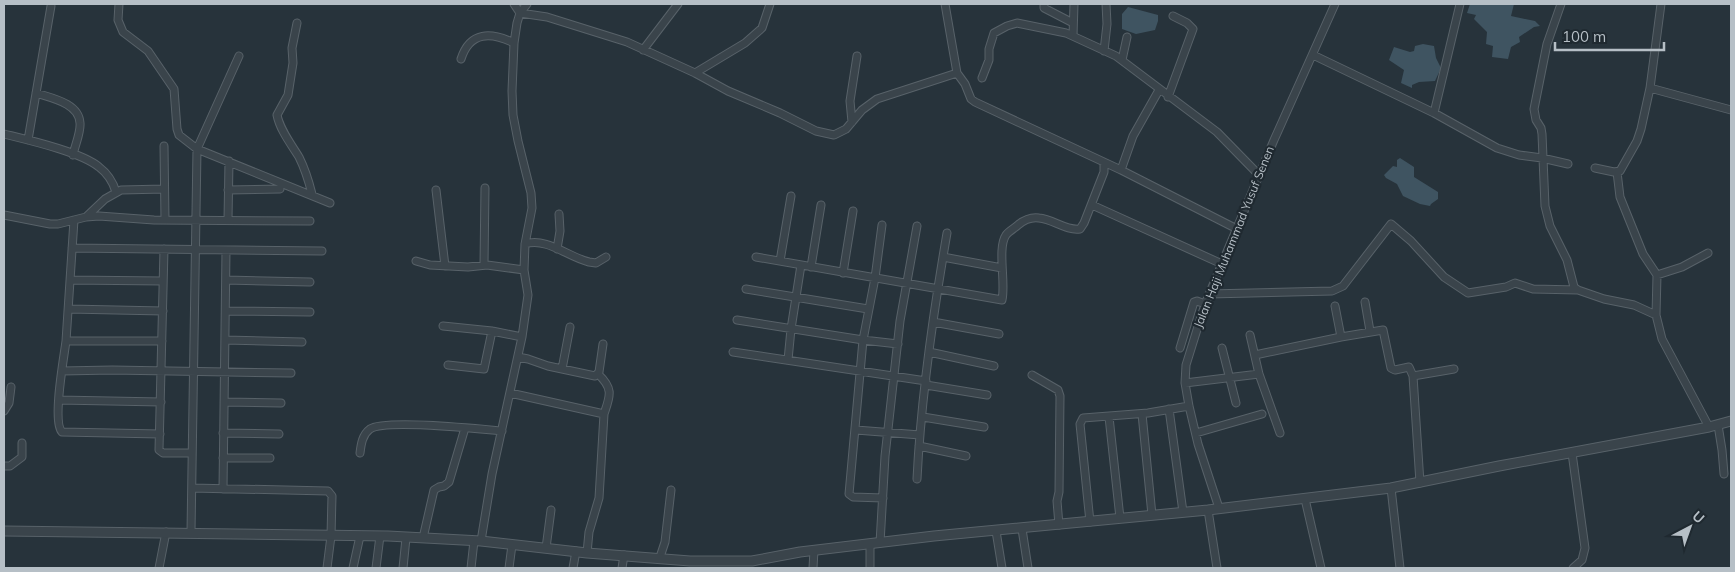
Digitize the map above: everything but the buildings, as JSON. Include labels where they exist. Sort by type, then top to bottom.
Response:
[{"type":"street","points":[[119,4],[118,20],[123,32],[148,51],[174,89],[179,135],[197,149],[312,194],[330,203]]},
{"type":"street","points":[[514,4],[520,13],[546,17],[600,32],[695,73],[728,91],[816,131],[834,135],[846,129],[862,110],[877,99],[957,74]]},
{"type":"street","points":[[470,568],[478,541],[518,357],[528,294],[524,270],[525,244],[532,208],[531,193],[513,115],[514,43],[520,13],[527,4]]},
{"type":"street","points":[[643,50],[678,4]]},
{"type":"street","points":[[695,73],[745,44],[762,28],[770,4]]},
{"type":"street","points":[[946,4],[957,74],[965,84],[971,99],[1121,170],[1237,229]]},
{"type":"street","points":[[1044,4],[1044,8],[1074,24]]},
{"type":"street","points":[[1073,36],[1074,4]]},
{"type":"street","points":[[1104,51],[1107,24],[1106,4]]},
{"type":"street","name":"Jalan Haji Muhammad Yusuf Senen","points":[[1220,508],[1189,406],[1185,383],[1186,365],[1209,294],[1259,175],[1335,4]]},
{"type":"street","points":[[1434,113],[1460,4]]},
{"type":"street","points":[[1561,4],[1547,44],[1534,109],[1542,134],[1545,206],[1548,220],[1567,260],[1574,287],[1578,290]]},
{"type":"street","points":[[1595,168],[1620,171],[1637,141],[1650,88],[1661,4]]},
{"type":"street","points":[[28,140],[51,6]]},
{"type":"street","points":[[1168,97],[1193,29],[1188,23],[1173,16]]},
{"type":"street","points":[[297,23],[292,48],[293,63],[288,96],[277,115],[279,123],[300,159],[312,194]]},
{"type":"street","points":[[982,78],[989,60],[989,49],[994,32],[1017,23],[1066,33],[1122,60],[1168,97],[1217,132],[1259,175]]},
{"type":"street","points":[[461,59],[467,45],[484,35],[500,36],[514,43]]},
{"type":"street","points":[[1122,60],[1127,37]]},
{"type":"street","points":[[1313,55],[1434,113],[1497,148],[1519,155],[1568,164]]},
{"type":"street","points":[[191,532],[197,149],[239,56]]},
{"type":"street","points":[[852,122],[850,101],[857,56]]},
{"type":"street","points":[[1650,88],[1731,110]]},
{"type":"street","points":[[1121,170],[1133,136],[1159,90]]},
{"type":"street","points":[[36,94],[62,102],[71,107],[78,117],[81,124],[73,155]]},
{"type":"street","points":[[4,134],[73,155],[99,167],[110,178],[116,192]]},
{"type":"street","points":[[164,146],[165,220]]},
{"type":"street","points":[[228,220],[229,162]]},
{"type":"street","points":[[756,257],[1002,300],[1002,268],[1006,235],[1021,222],[1033,217],[1048,218],[1077,230],[1084,223],[1092,205],[1104,172],[1104,162]]},
{"type":"street","points":[[1617,172],[1620,197],[1643,254],[1657,275],[1656,315],[1662,338],[1713,426],[1722,450],[1724,474]]},
{"type":"street","points":[[484,188],[484,265]]},
{"type":"street","points":[[86,217],[105,199],[116,192],[125,189],[164,189]]},
{"type":"street","points":[[228,190],[280,189]]},
{"type":"street","points":[[436,190],[445,266]]},
{"type":"street","points":[[780,262],[790,196]]},
{"type":"street","points":[[811,267],[821,205]]},
{"type":"street","points":[[1092,205],[1222,264]]},
{"type":"street","points":[[843,273],[852,211]]},
{"type":"street","points":[[557,249],[560,231],[559,214]]},
{"type":"street","points":[[4,215],[50,224],[99,216],[165,220],[310,221]]},
{"type":"street","points":[[74,220],[70,309],[59,400],[59,428],[62,432],[160,434]]},
{"type":"street","points":[[1209,294],[1326,291],[1338,289],[1343,286],[1391,224],[1411,241],[1444,277],[1468,293],[1514,284],[1533,289],[1578,290],[1604,299],[1634,305],[1656,315]]},
{"type":"street","points":[[882,225],[875,278],[863,340],[849,494],[852,497],[883,498]]},
{"type":"street","points":[[880,543],[894,376],[917,226]]},
{"type":"street","points":[[917,479],[929,352],[937,289],[947,233]]},
{"type":"street","points":[[525,244],[532,242],[542,243],[589,262],[596,263],[606,257]]},
{"type":"street","points":[[72,248],[322,251]]},
{"type":"street","points":[[164,249],[159,446],[160,452],[192,453]]},
{"type":"street","points":[[223,489],[226,250]]},
{"type":"street","points":[[1657,275],[1682,267],[1708,253]]},
{"type":"street","points":[[943,257],[1002,268]]},
{"type":"street","points":[[416,261],[430,265],[484,265],[524,270]]},
{"type":"street","points":[[788,360],[795,297],[801,265]]},
{"type":"street","points":[[70,280],[163,281]]},
{"type":"street","points":[[226,280],[310,282]]},
{"type":"street","points":[[746,289],[868,309]]},
{"type":"street","points":[[1180,348],[1194,302],[1197,301],[1205,304]]},
{"type":"street","points":[[1366,302],[1370,332]]},
{"type":"street","points":[[1335,306],[1341,337]]},
{"type":"street","points":[[70,309],[163,311]]},
{"type":"street","points":[[226,311],[310,312]]},
{"type":"street","points":[[737,320],[898,344]]},
{"type":"street","points":[[933,322],[1000,334]]},
{"type":"street","points":[[443,326],[492,331],[522,337]]},
{"type":"street","points":[[562,369],[570,327]]},
{"type":"street","points":[[1255,355],[1382,330],[1391,368],[1395,370],[1409,367],[1413,376],[1420,483]]},
{"type":"street","points":[[448,365],[484,370],[492,331]]},
{"type":"street","points":[[1250,335],[1259,374],[1280,433]]},
{"type":"street","points":[[225,340],[302,342]]},
{"type":"street","points":[[66,341],[162,341]]},
{"type":"street","points":[[598,374],[603,344]]},
{"type":"street","points":[[1222,348],[1236,403]]},
{"type":"street","points":[[733,352],[894,376],[987,395]]},
{"type":"street","points":[[929,352],[994,366]]},
{"type":"street","points":[[518,357],[528,358],[562,369],[595,376],[598,374]]},
{"type":"street","points":[[1413,376],[1454,369]]},
{"type":"street","points":[[62,372],[112,370],[291,373]]},
{"type":"street","points":[[587,553],[590,532],[599,498],[604,414],[609,398],[609,388],[598,374]]},
{"type":"street","points":[[1185,383],[1259,374]]},
{"type":"street","points":[[1032,376],[1058,390],[1060,396],[1059,492],[1057,502],[1059,525]]},
{"type":"street","points":[[4,411],[9,402],[11,387]]},
{"type":"street","points":[[510,393],[604,414]]},
{"type":"street","points":[[59,400],[161,402]]},
{"type":"street","points":[[224,402],[281,403]]},
{"type":"street","points":[[1090,522],[1080,422],[1083,418],[1142,414],[1189,406]]},
{"type":"street","points":[[1169,410],[1183,512]]},
{"type":"street","points":[[1142,414],[1152,515]]},
{"type":"street","points":[[1196,433],[1262,414]]},
{"type":"street","points":[[923,416],[984,427]]},
{"type":"street","points":[[1109,417],[1120,518]]},
{"type":"street","points":[[4,531],[380,536],[478,541],[587,553],[718,562],[752,561],[814,550],[1208,510],[1391,488],[1731,421]]},
{"type":"street","points":[[360,454],[363,438],[368,431],[375,427],[420,425],[502,430]]},
{"type":"street","points":[[423,538],[434,490],[449,482],[465,428]]},
{"type":"street","points":[[856,430],[920,435]]},
{"type":"street","points":[[224,433],[279,434]]},
{"type":"street","points":[[4,466],[10,466],[22,457],[22,443]]},
{"type":"street","points":[[919,446],[966,456]]},
{"type":"street","points":[[1572,453],[1585,548],[1582,560],[1573,568]]},
{"type":"street","points":[[223,458],[270,458]]},
{"type":"street","points":[[192,488],[328,491],[332,496],[331,536],[327,568]]},
{"type":"street","points":[[1391,488],[1400,568]]},
{"type":"street","points":[[660,557],[665,542],[671,490]]},
{"type":"street","points":[[1305,498],[1321,568]]},
{"type":"street","points":[[546,548],[551,510]]},
{"type":"street","points":[[1208,510],[1217,568]]},
{"type":"street","points":[[1022,529],[1028,568]]},
{"type":"street","points":[[996,531],[1002,568]]},
{"type":"street","points":[[159,568],[166,532]]},
{"type":"street","points":[[353,568],[360,536]]},
{"type":"street","points":[[376,568],[380,536]]},
{"type":"street","points":[[403,568],[406,538]]},
{"type":"street","points":[[870,544],[870,568]]},
{"type":"street","points":[[509,568],[512,545]]},
{"type":"street","points":[[813,568],[814,550]]},
{"type":"street","points":[[573,568],[576,551]]},
{"type":"street","points":[[622,568],[624,555]]},
{"type":"water","points":[[1470,4],[1514,4],[1511,16],[1535,21],[1540,26],[1534,27],[1519,37],[1520,42],[1511,47],[1508,59],[1492,57],[1493,46],[1486,44],[1487,32],[1474,19],[1476,15],[1467,13]]},
{"type":"water","points":[[1128,7],[1158,15],[1155,30],[1136,34],[1122,29],[1122,14]]},
{"type":"water","points":[[1423,44],[1434,46],[1436,58],[1441,68],[1435,81],[1419,82],[1412,85],[1412,88],[1401,83],[1404,70],[1389,60],[1394,47],[1410,52],[1414,51],[1415,46]]},
{"type":"water","points":[[1400,158],[1414,167],[1414,177],[1438,192],[1438,199],[1430,206],[1420,204],[1403,196],[1397,184],[1384,175],[1393,166],[1397,167],[1397,160]]}]
